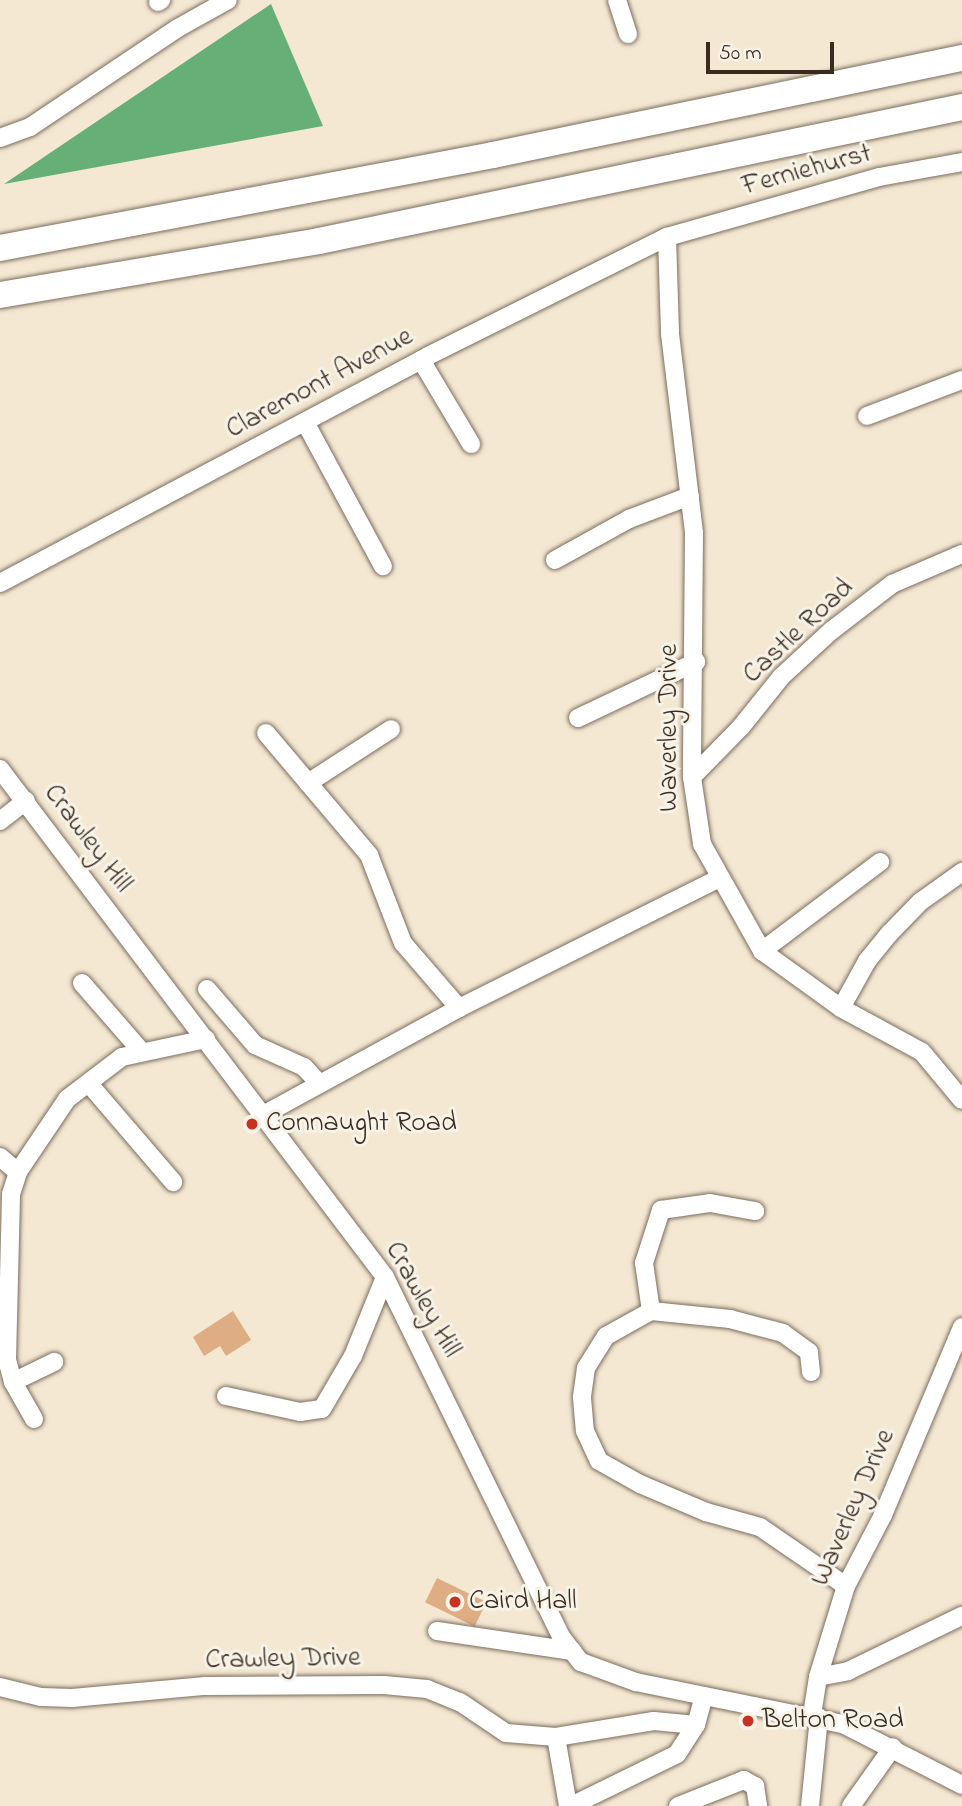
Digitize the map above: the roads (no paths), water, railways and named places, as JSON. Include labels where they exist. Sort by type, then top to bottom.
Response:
[{"type":"highway","points":[[0,248],[493,155],[962,58]]},
{"type":"highway","points":[[0,295],[319,240],[962,107]]},
{"type":"street","points":[[0,138],[30,127],[203,6],[228,0]]},
{"type":"street","points":[[617,0],[628,34]]},
{"type":"street","name":"Ferniehurst","points":[[667,237],[879,177],[962,162]]},
{"type":"street","name":"Claremont Avenue","points":[[0,583],[421,360],[667,237]]},
{"type":"street","name":"Waverley Drive","points":[[667,237],[670,334],[690,496],[696,662],[692,777],[696,823],[718,879],[762,951],[841,1008],[922,1052],[962,1100]]},
{"type":"street","points":[[421,360],[471,444]]},
{"type":"street","points":[[867,416],[962,380]]},
{"type":"street","points":[[305,422],[383,566]]},
{"type":"street","points":[[555,560],[629,519],[690,496]]},
{"type":"street","name":"Castle Road","points":[[692,777],[741,727],[781,677],[831,631],[892,584],[962,554]]},
{"type":"street","points":[[578,718],[696,662]]},
{"type":"street","points":[[308,783],[391,729]]},
{"type":"street","points":[[266,733],[369,855],[403,943],[459,1008]]},
{"type":"street","name":"Crawley Hill","points":[[0,769],[385,1277],[573,1651]]},
{"type":"street","points":[[0,821],[26,801]]},
{"type":"street","points":[[762,951],[880,862]]},
{"type":"street","points":[[841,1008],[867,961],[889,934],[920,902],[962,872]]},
{"type":"street","points":[[263,1115],[459,1008],[718,879]]},
{"type":"street","points":[[82,982],[142,1052]]},
{"type":"street","points":[[207,989],[255,1045],[304,1067],[320,1084]]},
{"type":"street","points":[[34,1419],[13,1382],[7,1360],[11,1194],[18,1172],[67,1099],[90,1085],[122,1057],[206,1039]]},
{"type":"street","points":[[90,1085],[173,1182]]},
{"type":"street","points":[[0,1157],[18,1172]]},
{"type":"street","points":[[651,1311],[644,1264],[661,1210],[710,1203],[755,1211]]},
{"type":"street","points":[[226,1396],[300,1412],[322,1409],[347,1368],[385,1277]]},
{"type":"street","points":[[811,1372],[809,1352],[782,1333],[730,1319],[651,1311],[606,1336],[586,1368],[582,1398],[585,1431],[599,1461],[695,1507],[761,1527],[846,1586]]},
{"type":"street","name":"Waverley Drive","points":[[810,1806],[818,1677],[846,1586],[884,1515],[962,1327]]},
{"type":"street","points":[[13,1382],[54,1362]]},
{"type":"street","points":[[818,1677],[848,1671],[962,1616]]},
{"type":"street","points":[[437,1631],[573,1651],[581,1662],[636,1682],[816,1716],[893,1747],[962,1785]]},
{"type":"street","name":"Crawley Drive","points":[[0,1687],[41,1697],[72,1698],[205,1686],[384,1685],[427,1689],[460,1702],[506,1733],[556,1737],[654,1721],[696,1726]]},
{"type":"street","points":[[556,1737],[570,1806],[677,1754],[696,1726],[704,1696]]},
{"type":"street","points":[[851,1806],[893,1747]]},
{"type":"street","points":[[678,1806],[736,1781],[749,1780],[755,1786],[758,1806]]},
{"type":"place","name":"Connaught Road","points":[[252,1124]]},
{"type":"place","name":"Caird Hall","points":[[455,1602]]},
{"type":"place","name":"Belton Road","points":[[748,1721]]}]
